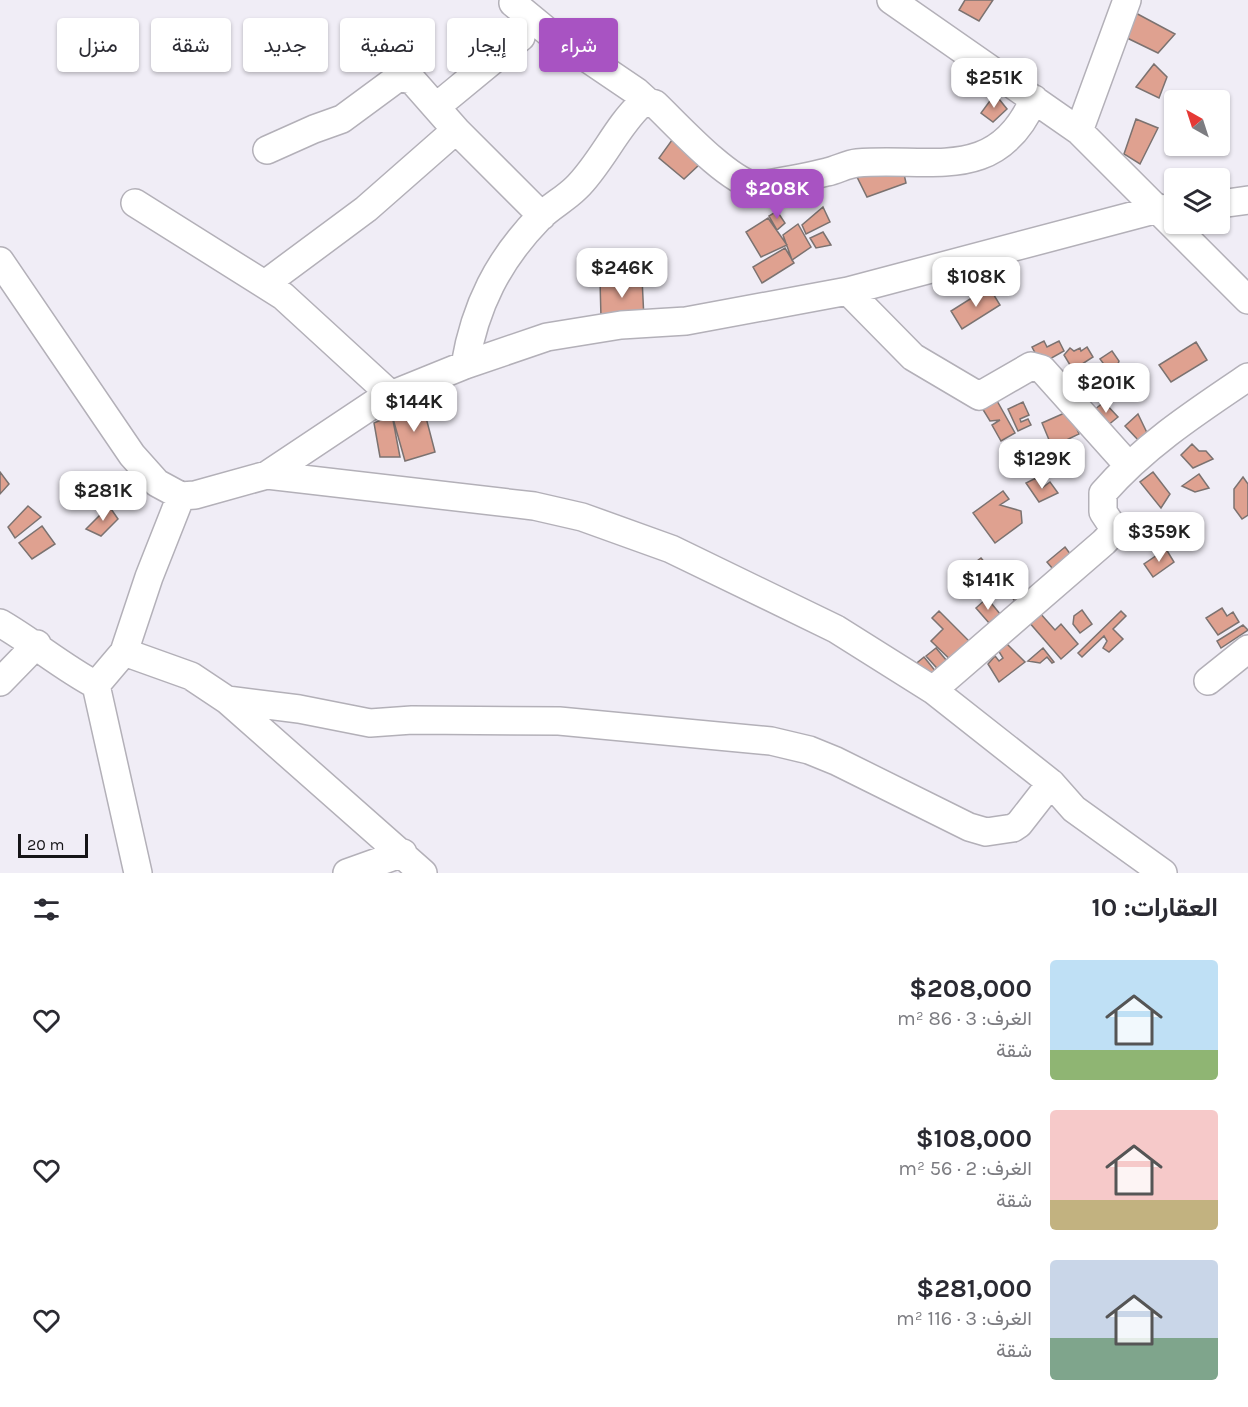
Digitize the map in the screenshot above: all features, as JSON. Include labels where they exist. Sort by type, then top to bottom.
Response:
[{"type":"street","points":[[1079,131],[1126,0]]},
{"type":"street","points":[[895,1],[1079,131],[1164,206]]},
{"type":"street","points":[[513,3],[547,31],[663,112],[691,142],[743,183],[755,186],[827,172],[854,164],[941,163],[978,156],[1000,147],[1013,136],[1026,118],[1034,99]]},
{"type":"street","points":[[436,107],[478,72]]},
{"type":"street","points":[[267,150],[342,119],[399,77],[412,80],[456,130],[542,216]]},
{"type":"street","points":[[465,365],[471,330],[482,297],[503,263],[542,216],[575,189],[599,161],[634,110],[648,102]]},
{"type":"street","points":[[265,284],[366,209],[456,130]]},
{"type":"street","points":[[1230,203],[1248,200]]},
{"type":"street","points":[[135,203],[265,284],[321,329],[391,395]]},
{"type":"street","points":[[0,261],[132,455],[157,483],[181,496],[195,495],[267,475],[391,395],[465,365],[547,337],[621,325],[686,321],[848,291],[1164,209]]},
{"type":"street","points":[[1189,234],[1248,300]]},
{"type":"street","points":[[848,291],[913,357],[979,396],[1031,366],[1042,369],[1128,465]]},
{"type":"street","points":[[933,690],[1110,536],[1114,530],[1103,512],[1103,493],[1128,465],[1196,412],[1248,377]]},
{"type":"street","points":[[267,475],[534,506],[582,517],[671,549],[728,574],[836,629],[933,690],[1051,783],[1074,809],[1163,873]]},
{"type":"street","points":[[96,685],[124,651],[149,577],[181,496]]},
{"type":"street","points":[[0,623],[37,645],[71,672],[96,685],[138,873]]},
{"type":"street","points":[[0,682],[37,645]]},
{"type":"street","points":[[1208,681],[1248,650]]},
{"type":"street","points":[[124,651],[191,676],[227,700],[423,873]]},
{"type":"street","points":[[227,700],[299,709],[370,723],[412,720],[559,721],[771,741],[809,750],[865,774],[957,822],[986,832],[1013,828],[1019,824],[1051,783]]},
{"type":"street","points":[[347,873],[403,853]]},
{"type":"building","points":[[965,0],[993,0],[979,21],[959,10]]},
{"type":"building","points":[[1132,11],[1175,34],[1158,53],[1123,36]]},
{"type":"building","points":[[1154,64],[1167,77],[1159,98],[1136,87]]},
{"type":"building","points":[[995,94],[1007,109],[993,122],[981,113]]},
{"type":"building","points":[[1136,119],[1158,128],[1140,164],[1124,154]]},
{"type":"building","points":[[672,140],[700,164],[684,179],[659,158]]},
{"type":"building","points":[[902,165],[906,183],[867,197],[856,175]]},
{"type":"building","points":[[823,207],[830,222],[806,234],[802,225]]},
{"type":"building","points":[[777,211],[785,223],[777,230],[769,216]]},
{"type":"building","points":[[768,218],[787,245],[761,257],[746,232]]},
{"type":"building","points":[[798,224],[811,247],[792,260],[783,235]]},
{"type":"building","points":[[823,232],[831,245],[816,248],[810,238]]},
{"type":"building","points":[[785,248],[794,263],[762,283],[753,267]]},
{"type":"building","points":[[642,278],[644,319],[601,318],[600,280]]},
{"type":"building","points":[[989,287],[1000,305],[962,329],[951,311]]},
{"type":"building","points":[[1044,341],[1047,347],[1059,341],[1064,351],[1041,364],[1032,347]]},
{"type":"building","points":[[1196,342],[1207,360],[1171,382],[1159,365]]},
{"type":"building","points":[[1087,347],[1093,357],[1073,370],[1064,355],[1070,348],[1074,351],[1080,348],[1081,351]]},
{"type":"building","points":[[1112,351],[1119,361],[1117,367],[1123,364],[1129,366],[1117,382],[1100,359]]},
{"type":"building","points":[[996,399],[1015,433],[1001,441],[992,425],[1000,420],[990,421],[982,408]]},
{"type":"building","points":[[1023,402],[1029,415],[1020,419],[1021,422],[1028,419],[1031,425],[1018,431],[1008,409]]},
{"type":"building","points":[[1104,402],[1118,417],[1107,426],[1094,410]]},
{"type":"building","points":[[423,406],[435,452],[405,461],[392,415]]},
{"type":"building","points":[[1069,411],[1079,434],[1052,447],[1042,423]]},
{"type":"building","points":[[1138,414],[1149,437],[1140,442],[1125,426]]},
{"type":"building","points":[[392,415],[400,457],[380,457],[374,423]]},
{"type":"building","points":[[1192,444],[1199,451],[1206,451],[1213,459],[1193,468],[1181,455]]},
{"type":"building","points":[[1025,461],[1030,468],[1022,474],[1017,466]]},
{"type":"building","points":[[0,472],[9,484],[0,494]]},
{"type":"building","points":[[1153,472],[1170,494],[1161,508],[1140,482]]},
{"type":"building","points":[[1199,474],[1209,488],[1195,492],[1182,486]]},
{"type":"building","points":[[1243,477],[1248,484],[1248,515],[1242,519],[1234,508],[1234,489]]},
{"type":"building","points":[[1036,478],[1042,488],[1050,482],[1058,493],[1039,502],[1026,483]]},
{"type":"building","points":[[1003,491],[1009,499],[1000,505],[1021,511],[1022,523],[995,543],[973,513]]},
{"type":"building","points":[[28,506],[41,517],[15,538],[8,527]]},
{"type":"building","points":[[109,506],[118,519],[101,536],[86,529]]},
{"type":"building","points":[[1132,515],[1137,529],[1127,532],[1122,519]]},
{"type":"building","points":[[42,526],[55,544],[32,559],[19,543]]},
{"type":"building","points":[[1065,547],[1071,555],[1058,575],[1047,562]]},
{"type":"building","points":[[1166,549],[1174,562],[1153,577],[1144,564]]},
{"type":"building","points":[[981,558],[991,570],[984,576],[980,570],[959,585],[954,578]]},
{"type":"building","points":[[1018,579],[1017,587],[1023,596],[1016,603],[1006,588]]},
{"type":"building","points":[[987,598],[1000,614],[989,623],[976,608]]},
{"type":"building","points":[[1222,608],[1227,616],[1233,612],[1239,622],[1218,635],[1206,618]]},
{"type":"building","points":[[1082,610],[1092,624],[1080,633],[1073,624],[1074,616]]},
{"type":"building","points":[[939,611],[972,644],[958,667],[931,641],[943,629],[932,618]]},
{"type":"building","points":[[1121,611],[1126,616],[1113,629],[1123,639],[1109,652],[1103,648],[1107,641],[1104,636],[1082,657],[1078,653]]},
{"type":"building","points":[[1039,612],[1055,630],[1061,624],[1078,644],[1061,659],[1028,621]]},
{"type":"building","points":[[1243,625],[1248,630],[1221,648],[1217,641]]},
{"type":"building","points":[[1007,644],[1025,662],[999,682],[988,664],[995,656],[999,661],[1003,658],[998,650]]},
{"type":"building","points":[[936,648],[952,667],[943,675],[926,656]]},
{"type":"building","points":[[1043,648],[1054,662],[1052,663],[1047,657],[1040,663],[1028,661]]},
{"type":"building","points":[[924,657],[941,678],[912,667]]}]
